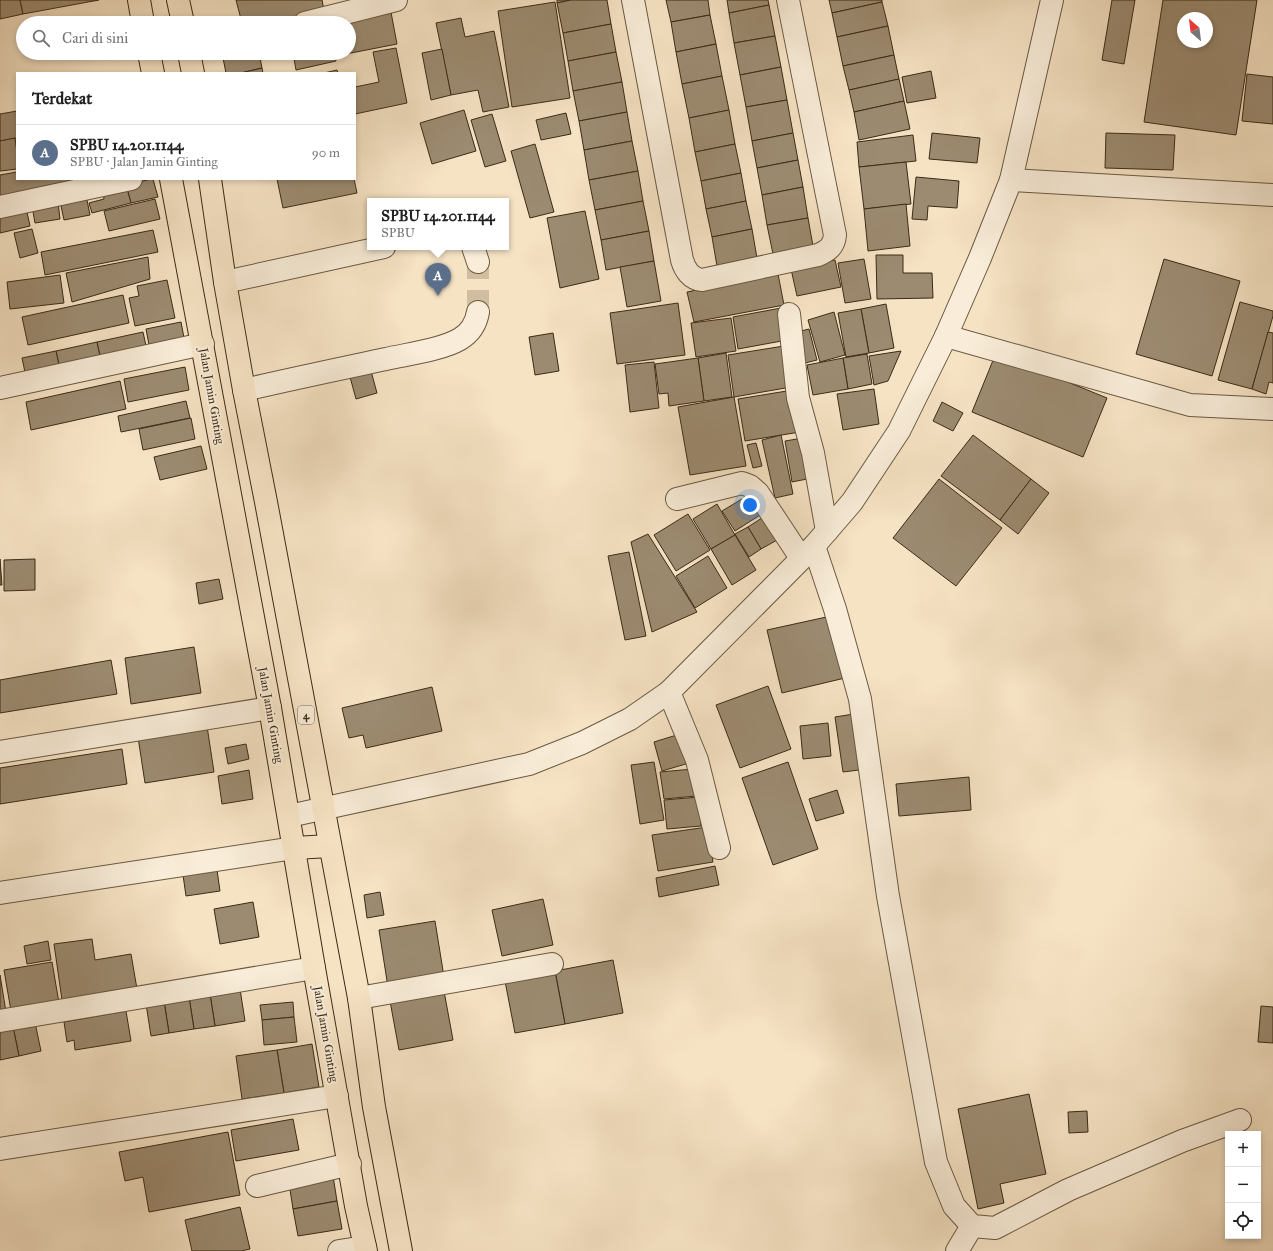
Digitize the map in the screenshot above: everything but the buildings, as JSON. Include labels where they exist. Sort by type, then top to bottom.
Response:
[{"type":"highway","points":[[139,0],[142,16]]},
{"type":"highway","points":[[178,0],[181,16]]},
{"type":"highway","points":[[150,60],[153,72]]},
{"type":"highway","points":[[190,60],[193,72]]},
{"type":"highway","name":"Jalan Jamin Ginting","points":[[171,180],[270,708],[314,968],[365,1249]]},
{"type":"highway","name":"4","points":[[210,180],[225,282],[244,390],[359,998],[374,1107],[401,1251]]},
{"type":"highway","points":[[294,848],[330,846]]},
{"type":"street","points":[[332,16],[396,0]]},
{"type":"street","points":[[633,0],[682,260],[691,276],[702,280],[818,255],[830,249],[835,240],[834,228],[788,0]]},
{"type":"street","points":[[289,816],[529,764],[582,744],[623,723],[669,692],[814,545],[852,502],[899,431],[946,336],[980,258],[1011,180],[1052,0]]},
{"type":"street","points":[[0,206],[126,180]]},
{"type":"street","points":[[1011,180],[1273,195]]},
{"type":"street","points":[[225,282],[370,250]]},
{"type":"street","points":[[244,390],[423,351],[453,343],[472,328],[478,312]]},
{"type":"street","points":[[789,314],[798,398],[813,453],[814,545],[836,609],[860,699],[888,896],[936,1162],[954,1206],[972,1226],[995,1228],[1068,1190],[1182,1141],[1240,1120]]},
{"type":"street","points":[[946,336],[1190,405],[1273,409]]},
{"type":"street","points":[[0,388],[203,344]]},
{"type":"street","points":[[677,498],[742,483],[750,486],[814,545]]},
{"type":"street","points":[[669,692],[697,760],[719,848]]},
{"type":"street","points":[[0,752],[270,708]]},
{"type":"street","points":[[0,893],[294,848]]},
{"type":"street","points":[[359,998],[552,964]]},
{"type":"street","points":[[0,1021],[314,968]]},
{"type":"street","points":[[0,1149],[337,1096]]},
{"type":"street","points":[[257,1186],[350,1164]]},
{"type":"street","points":[[956,1251],[972,1226]]},
{"type":"street","points":[[339,1251],[365,1249]]},
{"type":"tunnel","points":[[478,262],[478,312]]},
{"type":"place","name":"SPBU 14.201.1144","points":[[438,296]]}]
